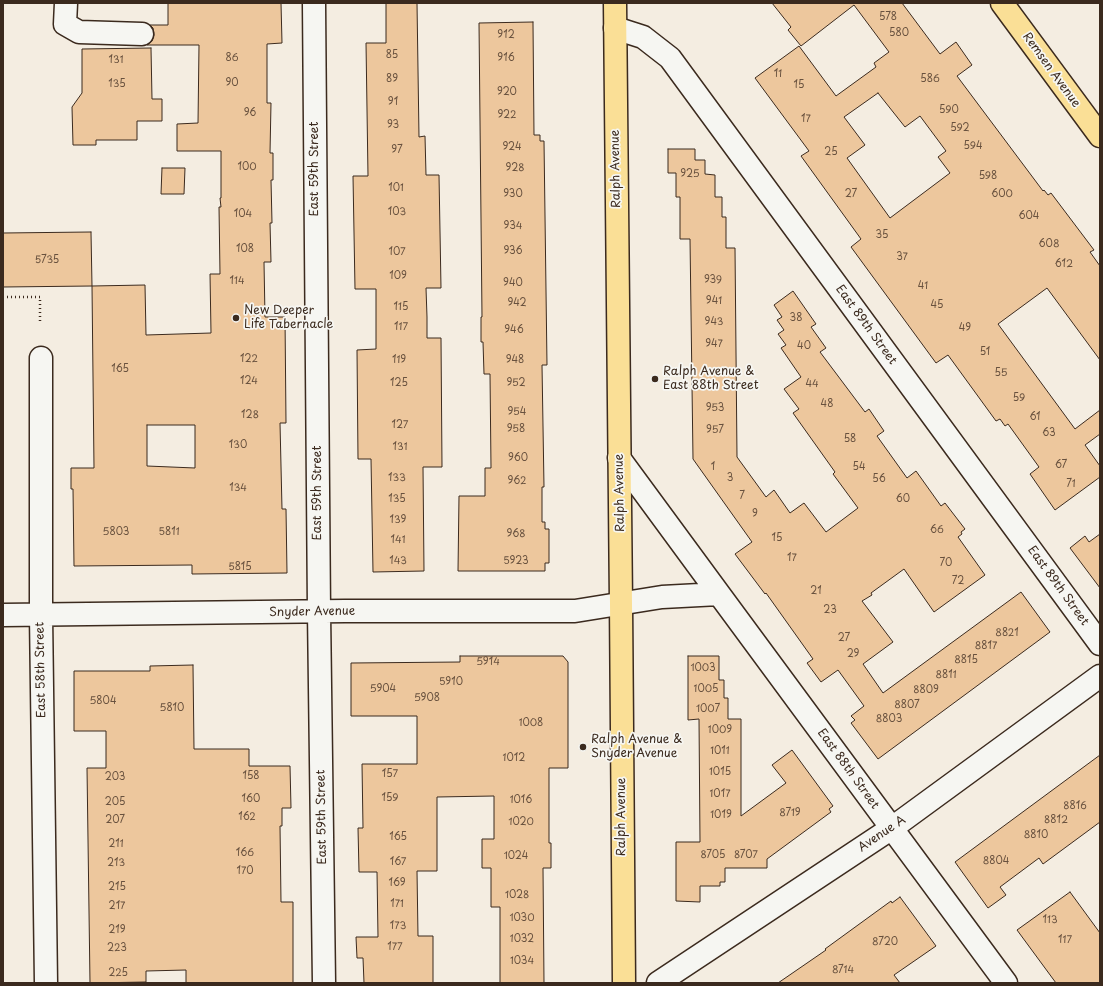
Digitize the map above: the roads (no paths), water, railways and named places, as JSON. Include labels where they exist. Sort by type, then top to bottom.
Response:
[{"type":"main road","name":"Ralph Avenue","points":[[615,3],[619,458],[622,604],[624,983]]},
{"type":"main road","name":"Remsen Avenue","points":[[1002,3],[1100,136]]},
{"type":"street","points":[[66,3],[65,24],[79,32],[142,34]]},
{"type":"street","name":"East 59th Street","points":[[314,3],[319,612],[324,983]]},
{"type":"street","name":"East 89th Street","points":[[615,28],[643,37],[670,58],[1100,644]]},
{"type":"street","name":"East 58th Street","points":[[41,358],[40,615],[46,983]]},
{"type":"street","name":"East 88th Street","points":[[619,458],[1006,983]]},
{"type":"street","points":[[622,604],[662,597],[719,594]]},
{"type":"street","name":"Snyder Avenue","points":[[3,616],[575,610],[622,604]]},
{"type":"street","name":"Avenue A","points":[[658,983],[892,828],[1100,676]]},
{"type":"place","name":"New Deeper Life Tabernacle","points":[[236,318]]},
{"type":"place","name":"Ralph Avenue & East 88th Street","points":[[655,379]]},
{"type":"place","name":"Ralph Avenue & Snyder Avenue","points":[[583,747]]}]
